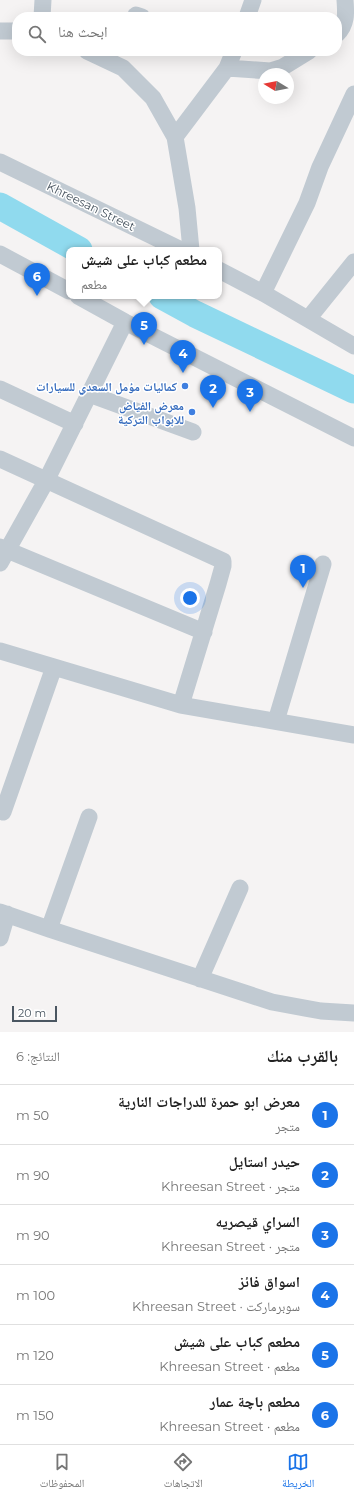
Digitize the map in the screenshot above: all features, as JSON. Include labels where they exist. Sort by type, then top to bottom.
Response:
[{"type":"street","points":[[42,12],[43,0]]},
{"type":"street","points":[[249,12],[253,0]]},
{"type":"street","points":[[342,29],[347,18],[345,0]]},
{"type":"street","points":[[0,31],[12,31]]},
{"type":"street","points":[[98,56],[123,68],[153,98],[175,137],[187,208],[191,247]]},
{"type":"street","points":[[175,137],[230,56]]},
{"type":"street","points":[[233,56],[270,71],[283,67],[301,56]]},
{"type":"street","points":[[263,293],[307,203],[320,167],[354,94]]},
{"type":"street","name":"Khreesan Street","points":[[0,162],[175,247]]},
{"type":"street","points":[[0,254],[66,289]]},
{"type":"street","points":[[308,319],[354,262]]},
{"type":"street","points":[[222,272],[263,293],[354,346]]},
{"type":"street","points":[[83,299],[125,322],[354,438]]},
{"type":"street","points":[[125,322],[46,481],[3,554],[204,632]]},
{"type":"street","points":[[0,389],[75,424]]},
{"type":"street","points":[[89,394],[193,432]]},
{"type":"street","points":[[0,459],[223,561],[223,566],[204,632],[181,705]]},
{"type":"street","points":[[276,721],[322,564]]},
{"type":"street","points":[[0,651],[181,705],[354,735]]},
{"type":"street","points":[[3,812],[54,667]]},
{"type":"street","points":[[50,930],[89,817]]},
{"type":"street","points":[[200,980],[240,888]]},
{"type":"street","points":[[0,938],[4,913],[50,930],[200,980],[272,1002],[321,1011],[354,1013]]},
{"type":"waterway","points":[[0,206],[74,247]]},
{"type":"waterway","points":[[168,299],[195,314],[354,390]]},
{"type":"place","name":"مطعم باچة عمار","points":[[37,296]]},
{"type":"place","name":"مطعم كباب على شيش","points":[[144,345]]},
{"type":"place","name":"اسواق فائز","points":[[183,373]]},
{"type":"place","name":"كماليات مؤمل السعدي للسيارات","points":[[185,386]]},
{"type":"place","name":"حيدر استايل","points":[[213,408]]},
{"type":"place","name":"معرض الفياض للابواب التركية","points":[[192,412]]},
{"type":"place","name":"السراي قيصريه","points":[[250,412]]},
{"type":"place","name":"معرض ابو حمرة للدراجات النارية","points":[[303,588]]}]
